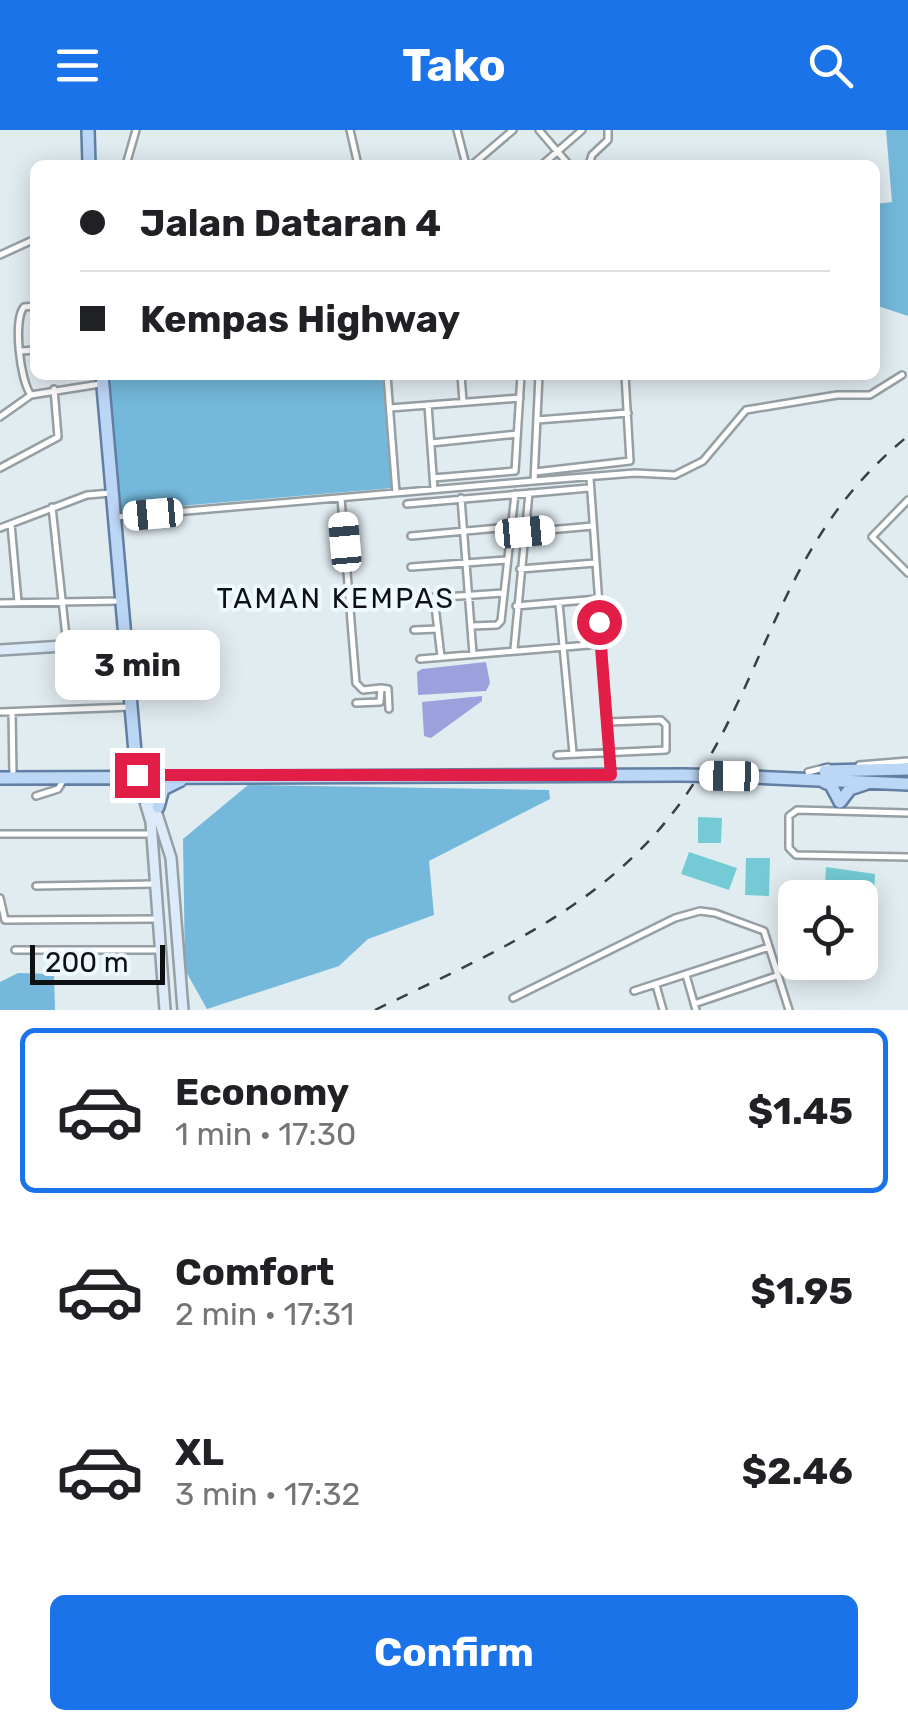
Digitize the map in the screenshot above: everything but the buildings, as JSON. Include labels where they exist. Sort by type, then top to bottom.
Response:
[{"type":"main road","points":[[88,130],[89,160]]},
{"type":"main road","points":[[102,380],[124,601],[122,643],[134,707],[135,758],[141,776]]},
{"type":"main road","points":[[135,743],[143,764],[161,776]]},
{"type":"main road","points":[[106,777],[129,764],[135,743]]},
{"type":"main road","points":[[736,776],[887,769],[908,772]]},
{"type":"main road","points":[[6,778],[682,775],[908,784]]},
{"type":"main road","points":[[106,777],[128,784],[143,797]]},
{"type":"main road","points":[[158,807],[160,793],[168,784],[190,777]]},
{"type":"main road","points":[[794,778],[828,782],[840,806],[853,787],[878,782]]},
{"type":"street","points":[[127,160],[136,130]]},
{"type":"street","points":[[350,130],[357,160]]},
{"type":"street","points":[[457,130],[467,160]]},
{"type":"street","points":[[475,160],[513,130]]},
{"type":"street","points":[[539,130],[565,160]]},
{"type":"street","points":[[547,160],[582,130]]},
{"type":"street","points":[[590,160],[608,140],[608,130]]},
{"type":"street","points":[[0,256],[30,241]]},
{"type":"street","points":[[30,308],[20,311],[23,379],[31,395]]},
{"type":"street","points":[[21,351],[30,350]]},
{"type":"street","points":[[115,517],[534,480],[675,475],[703,461],[746,410],[837,395],[870,395],[902,375]]},
{"type":"street","points":[[0,417],[31,395],[102,380]]},
{"type":"street","points":[[387,380],[396,493]]},
{"type":"street","points":[[462,380],[463,402]]},
{"type":"street","points":[[433,478],[512,471],[521,380]]},
{"type":"street","points":[[534,480],[539,380]]},
{"type":"street","points":[[535,472],[628,464],[632,459],[625,380]]},
{"type":"street","points":[[0,458],[2,468],[58,437],[54,389]]},
{"type":"street","points":[[390,408],[520,398]]},
{"type":"street","points":[[428,404],[434,489]]},
{"type":"street","points":[[535,420],[628,413]]},
{"type":"street","points":[[431,443],[518,434]]},
{"type":"street","points":[[590,478],[611,775]]},
{"type":"street","points":[[460,487],[474,654]]},
{"type":"street","points":[[407,504],[589,488]]},
{"type":"street","points":[[0,528],[86,495],[112,492]]},
{"type":"street","points":[[514,650],[529,493]]},
{"type":"street","points":[[472,626],[500,624],[515,494]]},
{"type":"street","points":[[341,498],[356,682],[363,690],[388,689],[389,709]]},
{"type":"street","points":[[908,500],[873,533],[873,541],[908,573]]},
{"type":"street","points":[[52,507],[65,602],[66,646]]},
{"type":"street","points":[[10,524],[18,602]]},
{"type":"street","points":[[525,532],[592,526]]},
{"type":"street","points":[[411,536],[510,527]]},
{"type":"street","points":[[411,567],[506,560]]},
{"type":"street","points":[[520,569],[595,563]]},
{"type":"street","points":[[415,599],[503,593]]},
{"type":"street","points":[[434,597],[441,657]]},
{"type":"street","points":[[516,606],[598,600]]},
{"type":"street","points":[[0,603],[124,601]]},
{"type":"street","points":[[560,603],[573,754]]},
{"type":"street","points":[[414,630],[438,629]]},
{"type":"street","points":[[0,650],[122,643],[118,662]]},
{"type":"street","points":[[420,660],[600,644]]},
{"type":"street","points":[[356,703],[380,702],[381,688]]},
{"type":"street","points":[[0,712],[134,707]]},
{"type":"street","points":[[6,778],[12,712]]},
{"type":"street","points":[[557,756],[664,751],[667,738],[661,720],[608,722]]},
{"type":"street","points":[[808,772],[814,767],[908,760]]},
{"type":"street","points":[[141,776],[151,834],[165,1010]]},
{"type":"street","points":[[141,776],[158,807],[171,858],[183,1010]]},
{"type":"street","points":[[36,796],[58,789],[64,778]]},
{"type":"street","points":[[908,813],[840,806],[792,813],[788,822],[792,853],[908,857]]},
{"type":"street","points":[[0,834],[151,834]]},
{"type":"street","points":[[36,886],[154,884]]},
{"type":"street","points":[[0,898],[5,920],[157,919]]},
{"type":"street","points":[[513,998],[684,914],[715,913],[754,925],[765,933],[789,1010]]},
{"type":"street","points":[[634,991],[769,948]]},
{"type":"street","points":[[15,950],[160,950]]},
{"type":"street","points":[[686,975],[695,1007],[776,976]]},
{"type":"street","points":[[656,985],[663,1010]]},
{"type":"shaded area","points":[[886,130],[908,130],[908,316],[880,307],[880,203],[892,202]]},
{"type":"shaded area","points":[[106,380],[382,380],[392,488],[120,511]]},
{"type":"shaded area","points":[[486,662],[490,683],[486,691],[418,695],[417,672],[422,669]]},
{"type":"shaded area","points":[[482,696],[482,701],[431,738],[424,736],[422,702]]},
{"type":"shaded area","points":[[248,785],[549,790],[550,799],[429,861],[434,915],[368,939],[339,966],[207,1009],[185,970],[183,839]]},
{"type":"shaded area","points":[[18,973],[54,974],[55,1010],[0,1010],[0,982]]},
{"type":"railway","points":[[375,1010],[551,919],[629,861],[663,825],[721,737],[784,601],[833,515],[866,475],[908,436]]},
{"type":"district","name":"TAMAN KEMPAS","points":[[336,598]]},
{"type":"route","points":[[137,775],[611,775],[599,622]]}]
